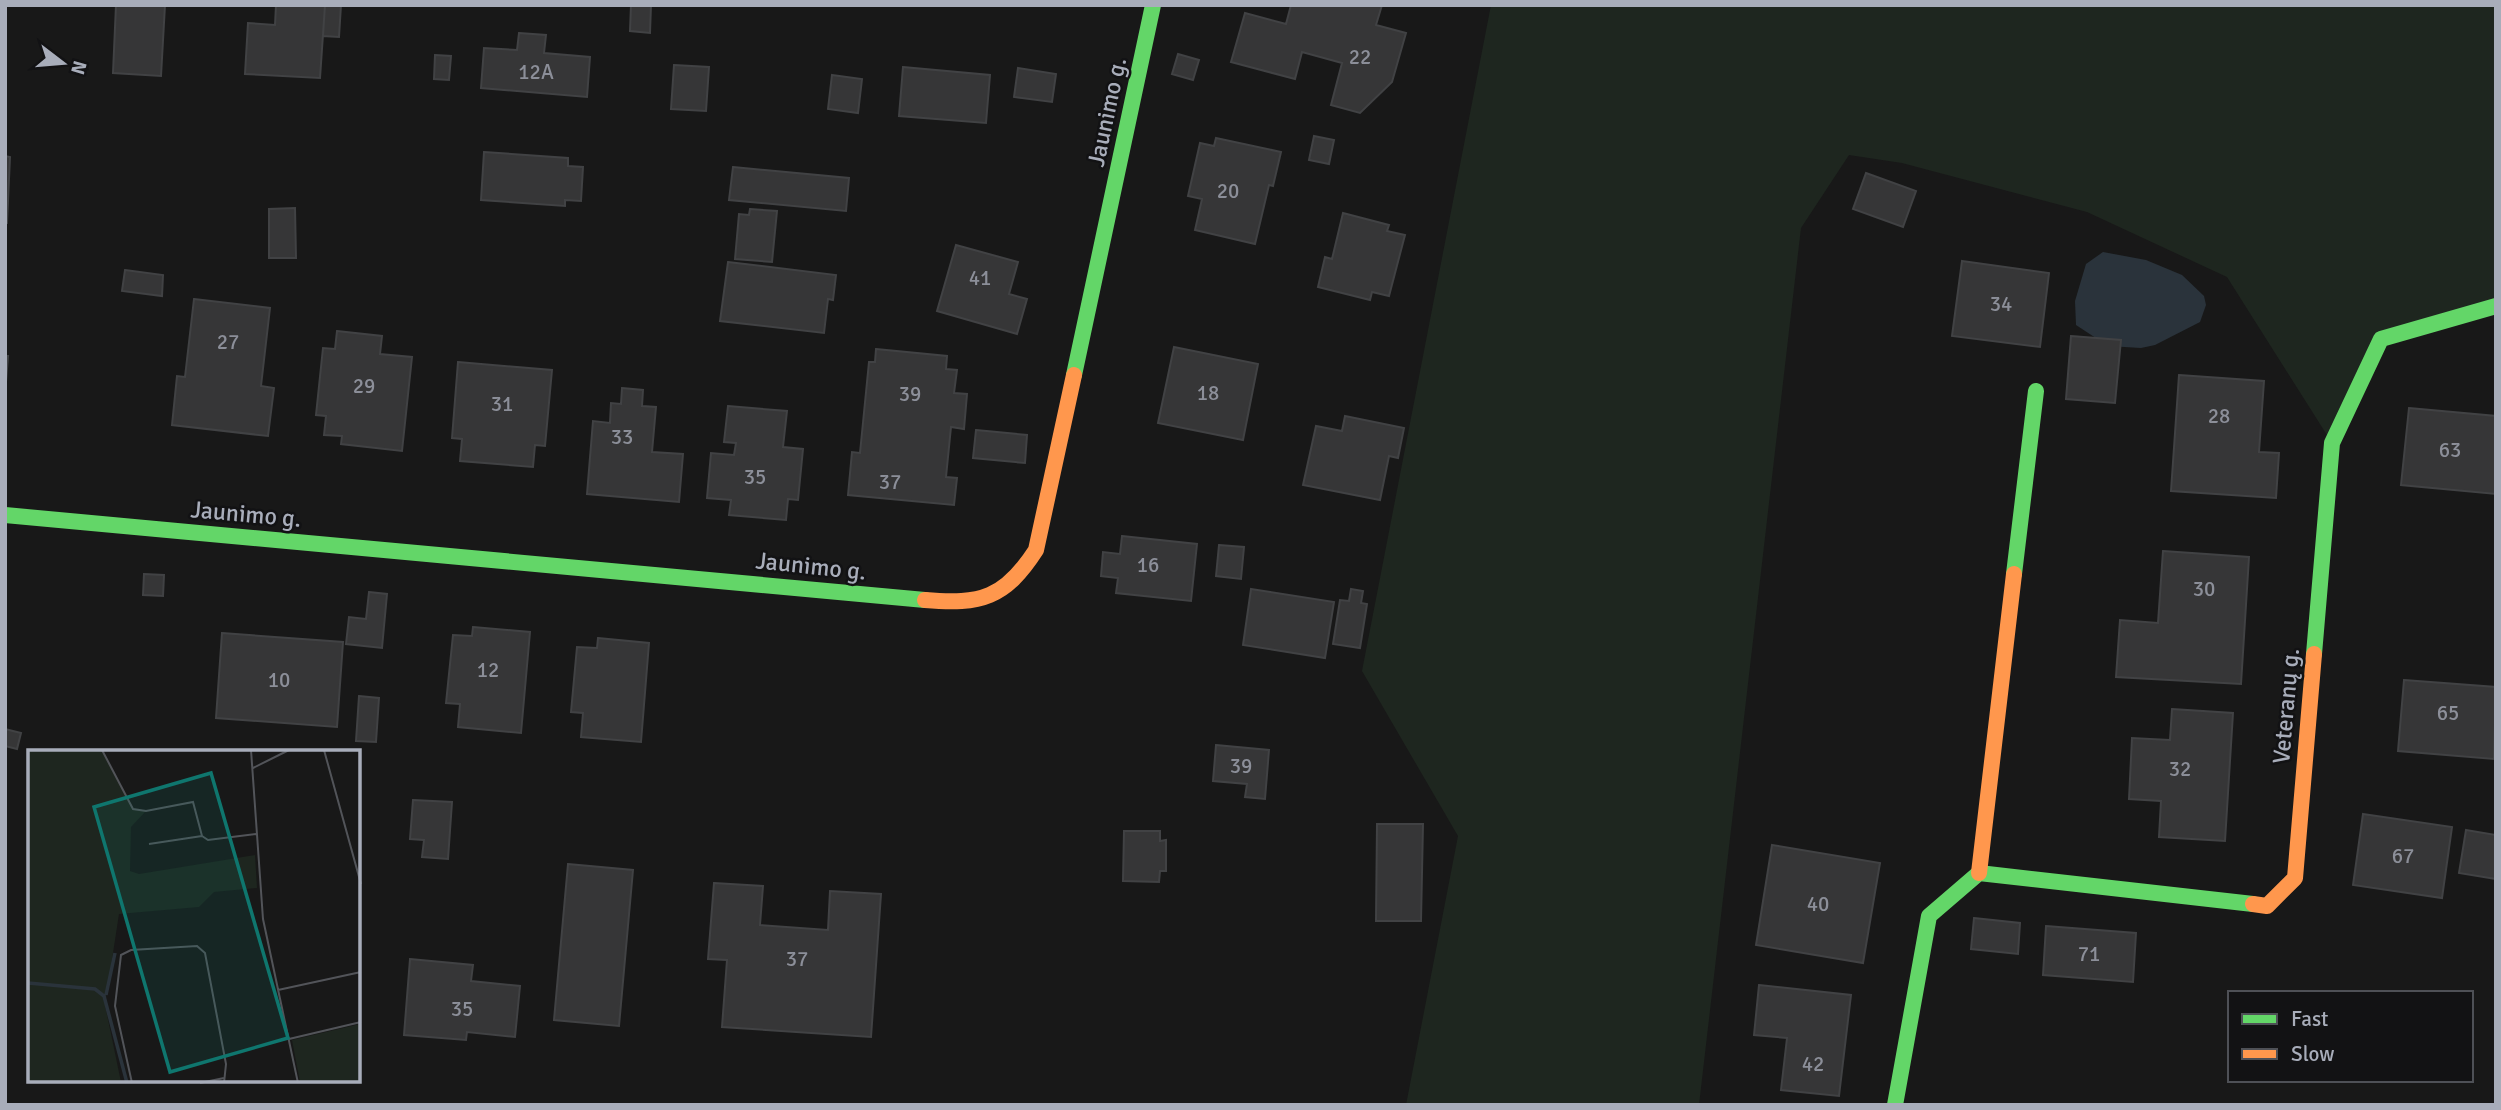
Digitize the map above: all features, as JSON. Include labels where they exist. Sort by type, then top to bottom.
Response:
[{"type":"street","name":"Jaunimo g.","points":[[5,515],[946,602],[971,601],[995,595],[1020,576],[1036,550],[1153,5]]},
{"type":"street","name":"Veteranų g.","points":[[1979,873],[2267,906],[2295,878],[2332,443],[2381,339],[2496,306]]},
{"type":"street","points":[[1895,1105],[1929,916],[1979,873],[2035,391]]},
{"type":"shaded area","points":[[1491,5],[2496,5],[2496,306],[2381,339],[2332,443],[2227,277],[2087,212],[1902,163],[1849,155],[1801,228],[1699,1105],[1406,1105],[1458,836],[1362,671]]},
{"type":"shaded area","points":[[2103,252],[2146,260],[2182,275],[2204,296],[2206,305],[2200,322],[2155,345],[2141,348],[2108,346],[2076,325],[2075,301],[2086,264]]},
{"type":"building","points":[[116,5],[165,5],[161,76],[113,73]]},
{"type":"building","points":[[276,5],[325,5],[320,78],[245,74],[248,23],[275,25]]},
{"type":"building","points":[[325,5],[341,5],[339,37],[323,36]]},
{"type":"building","points":[[631,5],[651,5],[650,33],[630,31]]},
{"type":"building","points":[[1291,5],[1382,5],[1376,25],[1406,33],[1392,82],[1360,113],[1331,105],[1342,63],[1302,52],[1295,79],[1231,62],[1245,13],[1286,24]]},
{"type":"building","points":[[519,33],[546,35],[544,53],[590,57],[587,97],[481,88],[484,48],[517,50]]},
{"type":"building","points":[[1178,54],[1199,60],[1193,80],[1172,74]]},
{"type":"building","points":[[435,55],[451,56],[449,80],[434,79]]},
{"type":"building","points":[[674,65],[709,67],[706,111],[671,109]]},
{"type":"building","points":[[903,67],[990,75],[986,123],[899,116]]},
{"type":"building","points":[[1018,68],[1056,74],[1052,102],[1014,97]]},
{"type":"building","points":[[832,75],[862,79],[858,113],[828,109]]},
{"type":"building","points":[[1314,136],[1334,140],[1329,164],[1309,160]]},
{"type":"building","points":[[1216,138],[1281,152],[1273,186],[1269,185],[1255,244],[1195,230],[1202,199],[1188,196],[1200,143],[1214,146]]},
{"type":"building","points":[[484,152],[568,158],[568,166],[583,167],[581,201],[565,200],[565,206],[481,200]]},
{"type":"building","points":[[5,156],[10,157],[7,223],[5,223]]},
{"type":"building","points":[[733,167],[849,178],[846,211],[729,200]]},
{"type":"building","points":[[1866,173],[1916,191],[1903,227],[1853,209]]},
{"type":"building","points":[[295,208],[296,258],[269,258],[269,209]]},
{"type":"building","points":[[750,209],[777,211],[772,262],[735,259],[739,214],[749,215]]},
{"type":"building","points":[[1343,213],[1389,225],[1387,231],[1405,235],[1389,296],[1372,292],[1370,300],[1318,287],[1325,257],[1332,259]]},
{"type":"building","points":[[956,245],[1018,262],[1009,294],[1027,299],[1017,334],[937,311]]},
{"type":"building","points":[[1962,261],[2049,273],[2040,347],[1952,336]]},
{"type":"building","points":[[728,262],[836,275],[833,300],[828,299],[824,333],[720,321]]},
{"type":"building","points":[[125,270],[163,275],[162,296],[122,291]]},
{"type":"building","points":[[194,299],[270,308],[261,386],[274,388],[268,436],[172,425],[177,376],[185,377]]},
{"type":"building","points":[[337,331],[382,336],[380,354],[412,357],[402,451],[341,444],[342,436],[324,435],[326,416],[316,415],[323,348],[335,349]]},
{"type":"building","points":[[2071,336],[2121,340],[2115,403],[2066,399]]},
{"type":"building","points":[[1174,347],[1258,364],[1243,440],[1158,423]]},
{"type":"building","points":[[876,349],[947,356],[946,369],[957,370],[954,393],[967,394],[964,429],[951,427],[946,477],[957,478],[954,505],[848,495],[852,452],[860,453],[869,362],[875,362]]},
{"type":"building","points":[[5,356],[8,356],[5,395]]},
{"type":"building","points":[[458,362],[552,370],[545,446],[535,445],[533,467],[460,461],[462,439],[452,438]]},
{"type":"building","points":[[2179,375],[2264,381],[2259,452],[2279,453],[2276,498],[2171,491]]},
{"type":"building","points":[[622,388],[643,390],[642,406],[656,407],[652,452],[683,454],[679,502],[587,494],[593,421],[610,423],[611,403],[621,404]]},
{"type":"building","points":[[728,406],[787,411],[783,447],[803,449],[798,500],[788,499],[786,520],[729,515],[731,500],[707,498],[711,453],[734,455],[736,443],[724,442]]},
{"type":"building","points":[[2409,408],[2496,416],[2496,494],[2401,485]]},
{"type":"building","points":[[1345,416],[1404,428],[1398,458],[1389,456],[1380,500],[1303,485],[1316,426],[1342,431]]},
{"type":"building","points":[[976,430],[1027,435],[1025,463],[973,458]]},
{"type":"building","points":[[1122,536],[1197,544],[1191,601],[1116,593],[1118,578],[1101,576],[1103,552],[1120,554]]},
{"type":"building","points":[[1219,545],[1244,547],[1241,579],[1216,576]]},
{"type":"building","points":[[2163,551],[2249,557],[2241,684],[2116,677],[2120,620],[2158,623]]},
{"type":"building","points":[[144,574],[164,575],[163,596],[143,595]]},
{"type":"building","points":[[1251,589],[1334,602],[1325,658],[1243,645]]},
{"type":"building","points":[[1351,589],[1363,591],[1361,603],[1367,604],[1360,648],[1333,644],[1340,600],[1349,601]]},
{"type":"building","points":[[369,592],[387,594],[382,648],[346,644],[349,617],[366,619]]},
{"type":"building","points":[[473,627],[530,632],[521,733],[458,727],[460,704],[446,703],[453,635],[472,636]]},
{"type":"building","points":[[222,633],[343,642],[337,727],[216,718]]},
{"type":"building","points":[[598,638],[649,643],[641,742],[581,737],[583,713],[571,712],[577,647],[597,648]]},
{"type":"building","points":[[2404,680],[2496,687],[2494,759],[2398,751]]},
{"type":"building","points":[[359,696],[379,698],[376,742],[356,741]]},
{"type":"building","points":[[2172,709],[2233,713],[2225,841],[2159,837],[2161,801],[2129,799],[2132,738],[2170,740]]},
{"type":"building","points":[[5,729],[21,733],[17,749],[5,746]]},
{"type":"building","points":[[1216,745],[1269,750],[1265,799],[1245,797],[1247,784],[1213,781]]},
{"type":"building","points":[[413,800],[452,802],[448,859],[422,857],[424,840],[410,839]]},
{"type":"building","points":[[2363,814],[2452,827],[2442,898],[2353,885]]},
{"type":"building","points":[[1377,824],[1423,824],[1421,921],[1376,921]]},
{"type":"building","points":[[2466,830],[2496,835],[2496,879],[2459,873]]},
{"type":"building","points":[[1124,831],[1160,831],[1160,841],[1166,840],[1166,871],[1160,871],[1159,882],[1123,881]]},
{"type":"building","points":[[1772,845],[1880,863],[1863,963],[1756,945]]},
{"type":"building","points":[[568,864],[633,870],[619,1026],[554,1020]]},
{"type":"building","points":[[714,883],[763,886],[760,925],[828,930],[830,891],[881,894],[871,1037],[722,1027],[727,960],[708,959]]},
{"type":"building","points":[[1974,918],[2020,923],[2018,954],[1971,949]]},
{"type":"building","points":[[2046,926],[2136,933],[2133,982],[2043,975]]},
{"type":"building","points":[[410,959],[473,965],[471,981],[520,986],[515,1037],[467,1032],[466,1040],[404,1035]]},
{"type":"building","points":[[1759,985],[1851,995],[1839,1096],[1781,1090],[1787,1038],[1754,1035]]},
{"type":"traffic: fast","points":[[1074,375],[1153,5]]},
{"type":"traffic: fast","points":[[2314,654],[2332,443],[2381,339],[2496,306]]},
{"type":"traffic: fast","points":[[2014,574],[2036,391]]},
{"type":"traffic: fast","points":[[5,515],[925,600]]},
{"type":"traffic: fast","points":[[1895,1105],[1929,916],[1979,873],[2253,904]]},
{"type":"traffic: slow","points":[[925,600],[962,601],[990,595],[1013,579],[1036,550],[1074,375]]},
{"type":"traffic: slow","points":[[1979,873],[2014,574]]},
{"type":"traffic: slow","points":[[2253,904],[2267,906],[2295,878],[2314,654]]}]
